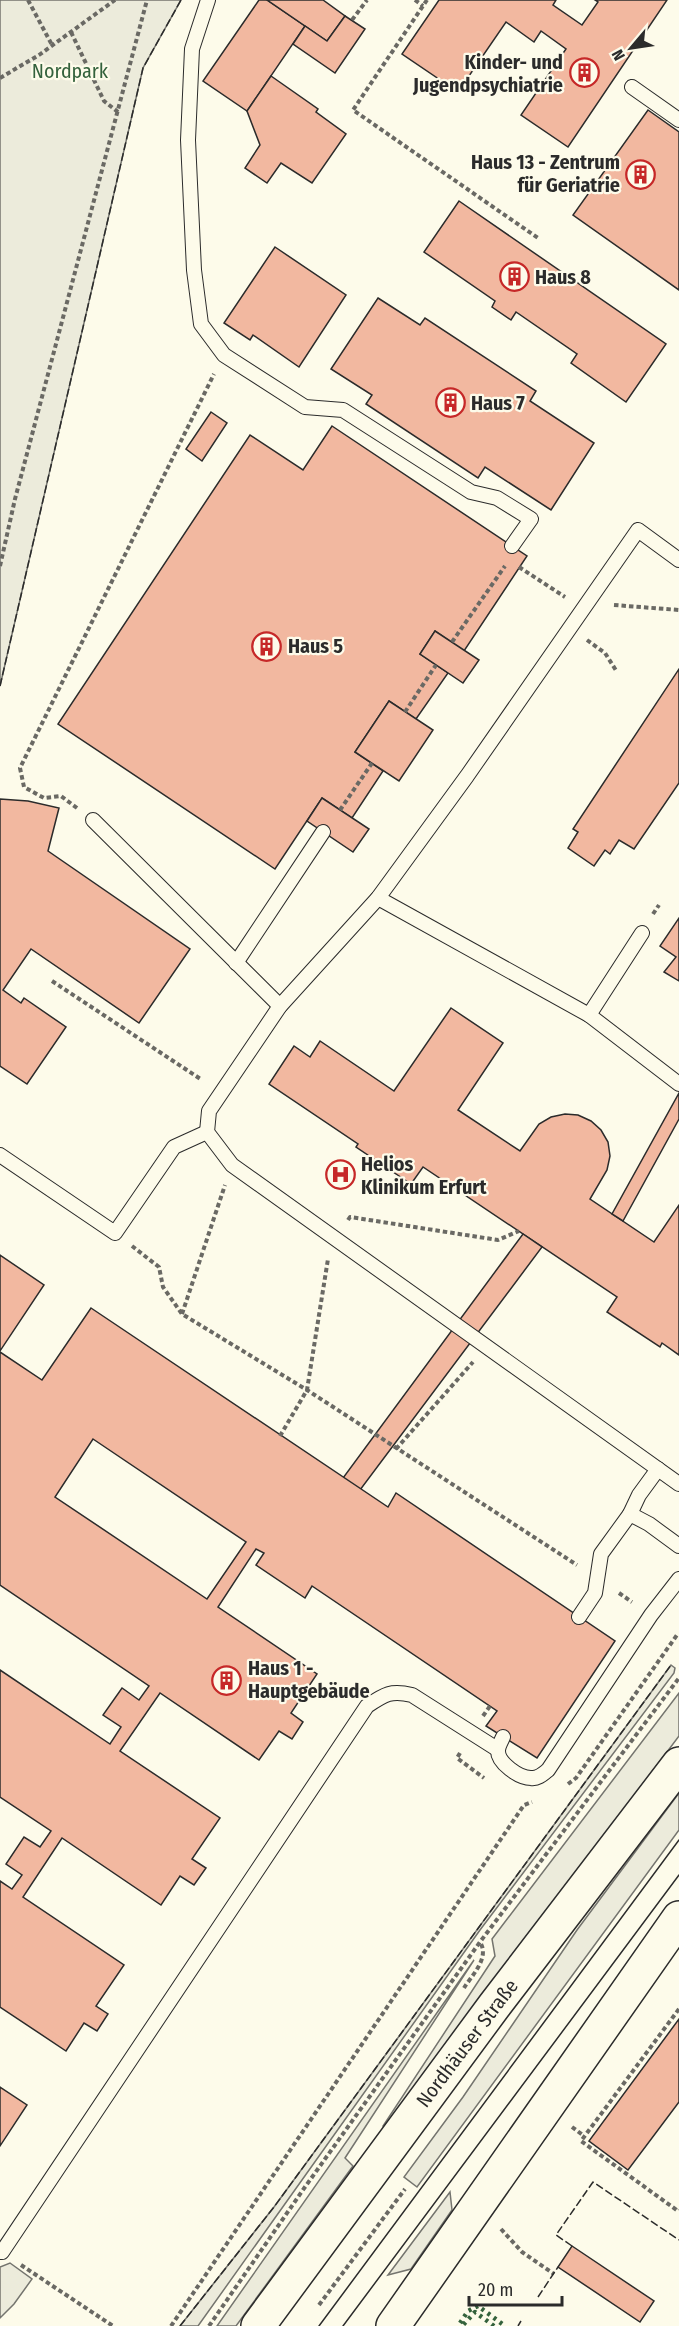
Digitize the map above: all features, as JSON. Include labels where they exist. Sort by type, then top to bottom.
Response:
[{"type":"main road","name":"Nordhäuser Straße","points":[[258,2326],[494,2006],[679,1764]]},
{"type":"main road","points":[[393,2326],[679,1918]]},
{"type":"lane","points":[[208,0],[192,49],[188,152],[194,270],[201,324],[224,355],[305,407],[343,410],[471,492],[497,498],[531,519],[511,553]]},
{"type":"lane","points":[[632,87],[679,120]]},
{"type":"lane","points":[[679,560],[638,530],[467,776],[378,898],[280,1006],[220,1092],[209,1111],[207,1132],[232,1164],[679,1484]]},
{"type":"lane","points":[[93,820],[280,1006]]},
{"type":"lane","points":[[236,963],[323,832]]},
{"type":"lane","points":[[378,898],[589,1015],[679,1084]]},
{"type":"lane","points":[[589,1015],[642,933]]},
{"type":"lane","points":[[0,1155],[115,1233],[174,1147],[207,1132]]},
{"type":"lane","points":[[579,1617],[595,1593],[601,1554],[630,1514],[639,1495],[657,1469]]},
{"type":"lane","points":[[630,1514],[649,1524],[679,1546]]},
{"type":"lane","points":[[1,2252],[367,1706],[383,1695],[398,1691],[412,1695],[500,1743],[499,1757],[504,1764],[522,1776],[531,1779],[540,1776],[548,1770],[651,1616],[679,1579]]},
{"type":"path","points":[[28,0],[52,45]]},
{"type":"path","points":[[0,78],[39,55],[115,0]]},
{"type":"path","points":[[0,566],[15,498],[147,0]]},
{"type":"path","points":[[352,20],[367,0]]},
{"type":"path","points":[[415,0],[423,6]]},
{"type":"path","points":[[427,0],[353,110],[538,238]]},
{"type":"path","points":[[70,32],[104,101],[118,112]]},
{"type":"path","points":[[93,820],[61,796],[44,798],[24,787],[20,768],[224,355]]},
{"type":"path","points":[[452,642],[511,553]]},
{"type":"path","points":[[518,566],[564,597],[587,603],[679,610]]},
{"type":"path","points":[[592,644],[605,653],[617,672]]},
{"type":"path","points":[[405,712],[436,665]]},
{"type":"path","points":[[340,810],[372,763]]},
{"type":"path","points":[[52,981],[220,1092]]},
{"type":"path","points":[[182,1314],[232,1164]]},
{"type":"path","points":[[280,1436],[307,1390],[332,1234],[350,1217],[498,1240],[519,1231]]},
{"type":"path","points":[[115,1233],[159,1267],[163,1287],[182,1314],[307,1390],[598,1579],[678,1636],[576,1778],[560,1789]]},
{"type":"path","points":[[396,1449],[487,1346]]},
{"type":"path","points":[[209,2326],[480,1942],[679,1678]]},
{"type":"path","points":[[171,2326],[524,1805],[534,1802]]},
{"type":"path","points":[[679,2009],[581,2141],[679,2210]]},
{"type":"path","points":[[564,2121],[584,2136]]},
{"type":"path","points":[[319,2305],[405,2189]]},
{"type":"path","points":[[499,2225],[511,2242],[522,2252],[554,2274]]},
{"type":"path","points":[[1,2252],[112,2326]]},
{"type":"green space","name":"Nordpark","points":[[0,0],[181,0],[143,68],[0,686]]},
{"type":"green space","points":[[671,1665],[675,1668],[674,1673],[480,1930],[198,2326],[180,2326],[274,2207]]},
{"type":"green space","points":[[679,1693],[679,1736],[384,2128],[383,2126],[495,1956],[492,1939]]},
{"type":"green space","points":[[679,1793],[679,1830],[417,2187],[404,2177],[463,2097],[577,1930]]},
{"type":"green space","points":[[474,1960],[345,2158],[353,2166],[236,2326],[217,2326]]},
{"type":"green space","points":[[450,2192],[452,2210],[411,2269],[388,2275]]},
{"type":"green space","points":[[10,2263],[32,2279],[14,2304],[0,2318],[0,2267]]},
{"type":"building","points":[[259,0],[267,0],[305,26],[247,111],[203,81]]},
{"type":"building","points":[[267,0],[323,0],[345,16],[327,41]]},
{"type":"building","name":"Kinder- und Jugendpsychiatrie","points":[[439,0],[556,0],[553,5],[582,25],[598,2],[595,0],[667,0],[568,147],[521,115],[566,49],[541,31],[534,42],[506,22],[458,92],[402,54]]},
{"type":"building","points":[[345,16],[365,29],[335,73],[293,44],[305,26],[327,41]]},
{"type":"building","points":[[271,76],[318,109],[316,112],[346,134],[312,183],[281,163],[267,183],[245,168],[260,145],[247,111]]},
{"type":"building","name":"Haus 13 - Zentrum für Geriatrie","points":[[648,110],[679,132],[679,290],[573,215]]},
{"type":"building","name":"Haus 8","points":[[459,201],[666,344],[626,402],[571,363],[577,354],[516,312],[511,320],[492,307],[495,301],[424,252]]},
{"type":"building","points":[[275,247],[346,295],[299,367],[253,335],[250,340],[224,323]]},
{"type":"building","name":"Haus 7","points":[[378,298],[420,325],[425,318],[536,391],[530,401],[594,443],[551,510],[485,467],[478,478],[366,404],[372,395],[331,369]]},
{"type":"building","points":[[211,412],[227,423],[202,461],[186,449]]},
{"type":"building","name":"Haus 5","points":[[332,426],[527,556],[464,651],[435,631],[420,654],[448,673],[416,719],[389,701],[355,752],[383,771],[352,818],[322,798],[275,869],[58,724],[250,435],[303,470]]},
{"type":"building","points":[[435,631],[479,660],[463,683],[420,654]]},
{"type":"building","points":[[679,669],[679,783],[634,849],[619,840],[610,854],[605,850],[594,866],[568,848],[578,832],[573,829]]},
{"type":"building","points":[[389,701],[433,730],[399,781],[355,752]]},
{"type":"building","points":[[322,798],[369,829],[353,852],[307,821]]},
{"type":"building","points":[[0,799],[28,801],[59,808],[48,851],[190,949],[139,1023],[31,949],[3,990],[21,1003],[24,998],[66,1027],[27,1084],[0,1066]]},
{"type":"building","points":[[679,918],[679,981],[664,972],[676,957],[660,946]]},
{"type":"building","points":[[451,1008],[503,1043],[458,1110],[520,1151],[539,1124],[551,1117],[565,1114],[578,1115],[591,1121],[601,1130],[608,1142],[610,1156],[607,1170],[590,1199],[654,1242],[679,1205],[679,1355],[662,1343],[660,1347],[607,1312],[617,1297],[423,1167],[411,1184],[356,1147],[358,1144],[269,1084],[294,1046],[310,1057],[320,1041],[394,1091]]},
{"type":"building","points":[[679,1093],[679,1119],[623,1221],[612,1214]]},
{"type":"building","points":[[523,1234],[542,1247],[360,1490],[343,1478]]},
{"type":"building","points":[[0,1255],[44,1285],[0,1351]]},
{"type":"building","name":"Haus 1 - Hauptgebäude","points":[[91,1308],[388,1507],[396,1493],[615,1641],[537,1758],[486,1726],[497,1711],[312,1586],[305,1598],[256,1565],[264,1553],[256,1549],[218,1607],[317,1674],[291,1713],[303,1722],[292,1739],[279,1731],[259,1760],[160,1693],[120,1751],[220,1818],[192,1859],[206,1868],[194,1885],[180,1876],[161,1905],[62,1838],[23,1897],[124,1965],[96,2006],[108,2014],[97,2031],[84,2023],[66,2051],[0,2007],[0,1881],[12,1889],[22,1875],[6,1864],[24,1837],[40,1847],[51,1831],[0,1797],[0,1670],[110,1744],[121,1727],[103,1715],[122,1688],[139,1700],[149,1686],[0,1585],[0,1352],[42,1380]],"holes":[[[93,1439],[246,1542],[207,1599],[55,1497]]]},
{"type":"building","points":[[679,2019],[679,2102],[628,2170],[589,2141]]},
{"type":"building","points":[[0,2087],[27,2105],[0,2146]]},
{"type":"building","points":[[572,2246],[654,2301],[640,2322],[558,2267]]},
{"type":"tram line","points":[[319,2326],[679,1840]]},
{"type":"tram line","points":[[343,2326],[679,1875]]},
{"type":"hedge","points":[[494,2326],[475,2312],[463,2325],[460,2323],[468,2311],[478,2306],[505,2326]]},
{"type":"fence","points":[[0,686],[143,68],[181,0]]},
{"type":"fence","points":[[180,2326],[274,2207],[671,1665]]},
{"type":"fence","points":[[572,2246],[556,2235],[593,2182],[679,2240]]},
{"type":"fence","points":[[538,2297],[558,2267]]},
{"type":"fence","points":[[518,2326],[521,2321]]},
{"type":"place","name":"Kinder- und Jugendpsychiatrie","points":[[584,73]]},
{"type":"place","name":"Haus 13 - Zentrum für Geriatrie","points":[[641,174]]},
{"type":"place","name":"Haus 8","points":[[514,277]]},
{"type":"place","name":"Haus 7","points":[[450,403]]},
{"type":"place","name":"Haus 5","points":[[267,646]]},
{"type":"place","name":"Helios Klinikum Erfurt","points":[[340,1175]]},
{"type":"place","name":"Haus 1 - Hauptgebäude","points":[[227,1680]]}]
